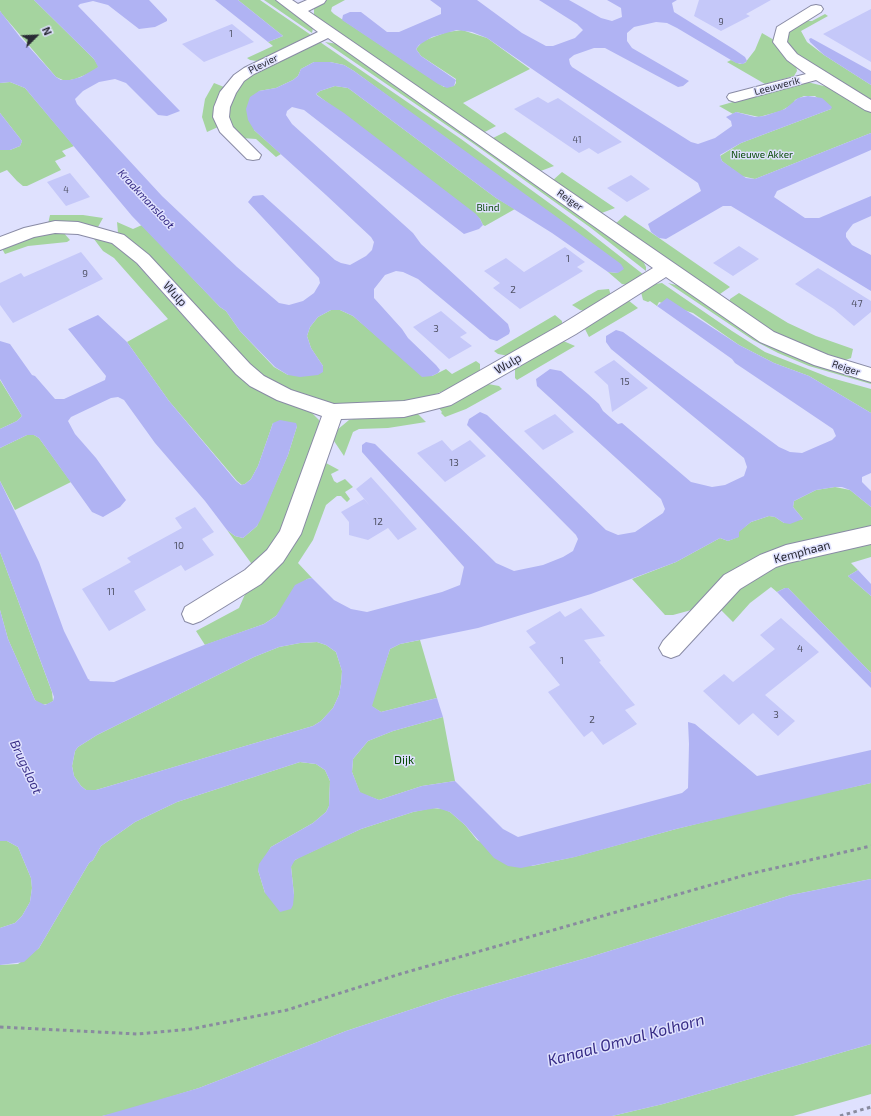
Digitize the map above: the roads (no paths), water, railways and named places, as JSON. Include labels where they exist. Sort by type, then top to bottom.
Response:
[{"type":"street","name":"Reiger","points":[[283,0],[767,337],[821,360],[871,375]]},
{"type":"street","points":[[297,10],[319,0]]},
{"type":"street","name":"Leeuwerik","points":[[816,9],[782,30],[780,42],[792,57],[818,75],[871,107]]},
{"type":"street","name":"Plevier","points":[[253,155],[226,129],[221,117],[222,107],[228,92],[239,78],[249,70],[329,32]]},
{"type":"street","name":"Leeuwerik","points":[[735,97],[818,75]]},
{"type":"street","name":"Wulp","points":[[0,244],[30,232],[55,227],[78,228],[118,239],[143,259],[243,369],[257,381],[284,395],[333,412],[404,409],[444,400],[569,329],[666,268]]},
{"type":"street","points":[[193,614],[253,578],[275,556],[290,534],[333,412]]},
{"type":"street","name":"Kemphaan","points":[[671,648],[732,582],[768,561],[786,554],[871,535]]},
{"type":"water","name":"Kraakmansloot","points":[[34,0],[149,0],[167,19],[167,21],[155,27],[139,29],[108,5],[93,1],[80,4],[78,6],[180,111],[167,116],[158,115],[126,83],[115,79],[99,82],[83,91],[75,99],[77,104],[162,196],[237,267],[279,303],[289,305],[303,301],[314,293],[320,283],[319,278],[248,202],[253,196],[263,195],[335,260],[341,263],[350,265],[366,256],[372,250],[374,242],[371,237],[326,195],[254,130],[248,120],[246,109],[250,97],[259,91],[276,88],[293,80],[298,76],[301,69],[314,62],[330,62],[344,65],[354,71],[568,225],[621,264],[624,269],[618,273],[608,272],[552,233],[496,198],[348,88],[335,86],[320,91],[316,94],[344,113],[476,214],[483,225],[479,229],[464,234],[304,110],[292,107],[287,111],[286,115],[292,124],[413,233],[421,244],[508,324],[510,331],[509,334],[497,341],[490,339],[418,279],[403,272],[396,271],[385,275],[374,289],[374,298],[402,329],[408,338],[436,365],[440,370],[438,373],[432,376],[422,377],[353,316],[340,310],[331,310],[318,317],[310,327],[307,336],[311,348],[323,366],[323,372],[318,375],[300,377],[288,375],[275,367],[240,331],[226,311],[220,307],[132,216],[25,88],[10,82],[0,83],[0,11],[20,37],[56,77],[61,80],[70,80],[81,77],[98,67],[94,59]]},
{"type":"water","points":[[215,0],[238,0],[283,36],[268,42]]},
{"type":"water","points":[[430,0],[477,0],[522,33],[546,46],[553,46],[575,38],[583,30],[577,24],[539,0],[569,0],[601,18],[612,21],[622,17],[621,8],[607,0],[677,0],[672,3],[674,12],[735,50],[745,57],[747,61],[743,64],[736,63],[677,28],[667,23],[656,22],[634,27],[627,33],[627,41],[632,48],[689,81],[683,86],[678,87],[605,48],[594,48],[574,55],[569,59],[570,64],[572,67],[691,142],[698,144],[715,138],[732,126],[731,121],[726,117],[736,112],[755,117],[764,116],[785,109],[798,98],[808,96],[822,98],[832,107],[831,109],[741,143],[720,155],[722,161],[746,178],[755,179],[871,133],[871,150],[777,191],[774,197],[805,218],[819,218],[871,196],[871,216],[853,224],[846,233],[846,237],[852,245],[871,255],[871,291],[731,206],[723,206],[666,239],[659,238],[651,232],[648,224],[701,191],[698,183],[487,38],[472,32],[457,30],[432,37],[419,45],[416,49],[421,56],[456,80],[454,86],[447,88],[438,84],[342,20],[343,15],[350,12],[361,12],[387,32],[399,32],[441,14],[441,8]]},
{"type":"water","points":[[811,38],[871,71],[871,85],[824,55],[810,42],[809,39]]},
{"type":"water","points":[[0,113],[22,141],[20,146],[10,150],[0,150]]},
{"type":"water","name":"Brugsloot","points":[[667,298],[739,345],[774,363],[809,376],[871,413],[871,473],[862,477],[862,482],[871,491],[871,507],[850,490],[842,487],[816,490],[794,501],[793,507],[803,519],[790,524],[784,523],[775,517],[769,516],[751,522],[739,532],[739,537],[728,541],[720,538],[676,562],[591,594],[478,628],[400,644],[390,649],[372,706],[381,712],[437,698],[443,717],[393,731],[368,741],[353,759],[352,772],[360,792],[379,800],[422,786],[455,781],[503,829],[518,837],[682,793],[688,788],[688,722],[695,724],[757,776],[871,750],[871,783],[676,829],[575,857],[521,868],[508,866],[494,858],[465,825],[450,812],[437,808],[413,812],[361,829],[295,860],[291,867],[294,895],[293,905],[291,909],[280,912],[265,893],[258,870],[259,864],[271,847],[313,823],[326,812],[329,806],[330,781],[325,770],[316,764],[300,762],[177,802],[135,822],[101,846],[93,860],[89,863],[39,948],[24,962],[0,965],[0,928],[15,923],[22,916],[30,902],[32,888],[31,878],[18,847],[7,841],[0,841],[0,610],[8,639],[35,700],[45,705],[53,701],[54,697],[0,552],[0,481],[39,562],[64,631],[88,679],[90,680],[89,681],[114,682],[204,645],[264,624],[276,616],[295,585],[307,579],[312,578],[334,600],[351,609],[367,612],[442,592],[460,585],[464,567],[362,452],[362,445],[366,442],[375,444],[496,563],[514,571],[543,565],[563,557],[573,551],[578,539],[576,535],[467,425],[469,419],[480,412],[487,415],[606,530],[618,535],[635,532],[663,513],[665,509],[661,499],[537,386],[536,379],[550,369],[561,371],[599,404],[603,411],[618,424],[622,423],[691,482],[712,487],[725,485],[744,476],[747,467],[744,458],[611,349],[606,342],[606,336],[616,330],[623,332],[779,447],[790,452],[802,453],[832,440],[836,436],[833,429],[735,363],[732,359],[657,306]],"holes":[[[317,642],[326,645],[336,652],[342,671],[341,684],[339,695],[333,708],[321,721],[313,726],[96,790],[86,790],[74,776],[72,766],[75,751],[78,747],[97,735],[254,657],[279,647],[300,643]]]},
{"type":"water","points":[[98,315],[127,342],[169,401],[241,485],[245,484],[251,479],[258,466],[273,423],[280,420],[296,423],[297,426],[288,455],[261,519],[257,526],[243,538],[235,536],[227,530],[205,501],[155,443],[124,400],[118,397],[111,398],[71,417],[68,421],[75,434],[96,458],[126,500],[120,507],[103,517],[92,512],[39,438],[34,435],[27,435],[0,448],[0,429],[17,421],[22,416],[0,379],[0,341],[10,344],[32,375],[35,376],[55,399],[64,399],[105,380],[106,376],[68,329]]},
{"type":"water","points":[[858,570],[871,584],[871,596],[848,576]]},
{"type":"water","points":[[788,588],[871,673],[871,688],[777,592]]},
{"type":"water","name":"Kanaal Omval Kolhorn","points":[[871,879],[871,1044],[663,1104],[612,1116],[102,1116],[199,1088],[346,1031],[452,996],[590,957],[791,895]]},
{"type":"park label","name":"Nieuwe Akker","points":[[762,155]]},
{"type":"park label","name":"Blind","points":[[488,208]]},
{"type":"park label","name":"Dijk","points":[[404,760]]}]
